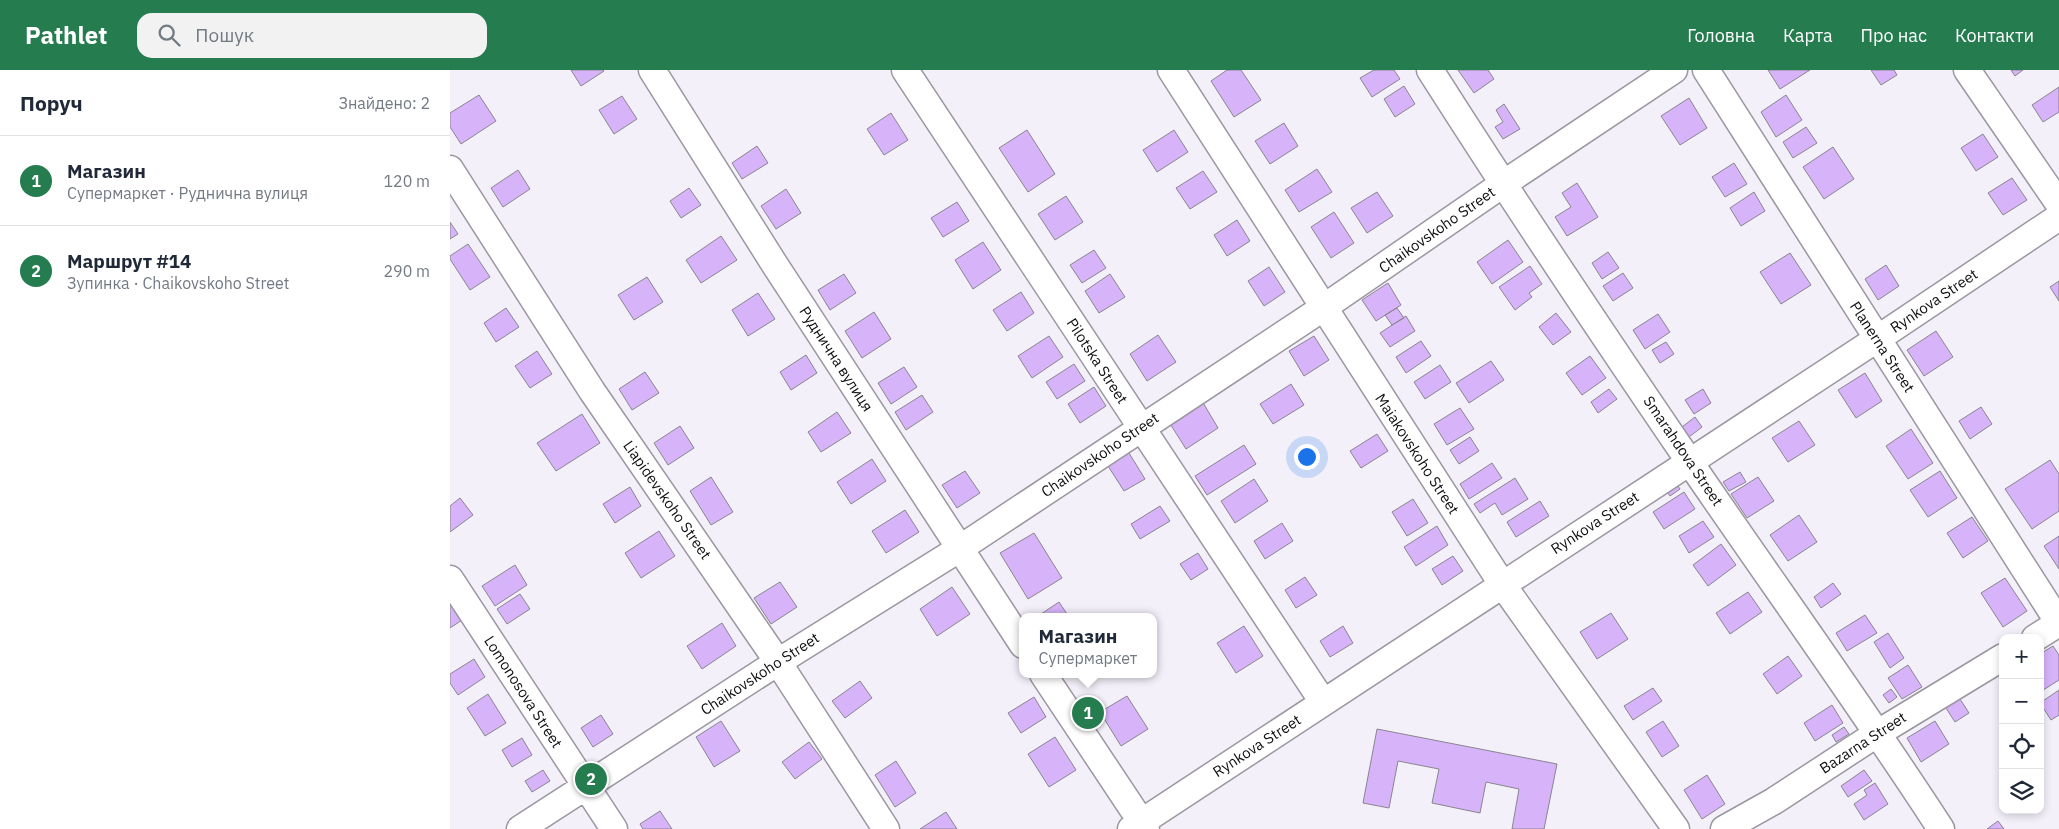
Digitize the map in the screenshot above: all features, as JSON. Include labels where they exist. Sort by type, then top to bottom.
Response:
[{"type":"street","name":"Руднична вулиця","points":[[652,70],[775,265],[1019,639]]},
{"type":"street","name":"Pilotska Street","points":[[905,70],[1323,702]]},
{"type":"street","name":"Maiakovskoho Street","points":[[1171,70],[1502,584],[1676,829]]},
{"type":"street","name":"Smarahdova Street","points":[[1430,70],[1503,184],[1689,461],[1878,733],[1941,829]]},
{"type":"street","name":"Chaikovskoho Street","points":[[520,829],[778,662],[959,549],[1323,308],[1503,184],[1674,70]]},
{"type":"street","name":"Planerna Street","points":[[1706,70],[2059,623]]},
{"type":"street","points":[[1967,70],[2059,204]]},
{"type":"street","name":"Liapidevskoho Street","points":[[450,168],[592,391],[778,662],[886,829]]},
{"type":"street","name":"Rynkova Street","points":[[1140,827],[1323,702],[1877,339],[2059,217]]},
{"type":"street","name":"Lomonosova Street","points":[[450,579],[585,788],[614,829]]},
{"type":"street","points":[[2041,634],[2059,623]]},
{"type":"street","name":"Bazarna Street","points":[[1724,829],[1774,801],[1878,733],[1999,659]]},
{"type":"street","points":[[1046,678],[1140,827]]},
{"type":"building","points":[[571,70],[603,70],[604,71],[581,86]]},
{"type":"building","points":[[1227,70],[1241,70],[1261,100],[1234,117],[1211,81]]},
{"type":"building","points":[[1374,70],[1394,70],[1400,79],[1372,97],[1360,78]]},
{"type":"building","points":[[1458,70],[1488,70],[1494,79],[1474,93]]},
{"type":"building","points":[[1768,70],[1810,70],[1780,89]]},
{"type":"building","points":[[1871,70],[1894,70],[1897,75],[1881,85]]},
{"type":"building","points":[[2011,70],[2023,70],[2015,76]]},
{"type":"building","points":[[1404,86],[1415,104],[1395,117],[1384,99]]},
{"type":"building","points":[[2059,87],[2059,112],[2043,122],[2032,105]]},
{"type":"building","points":[[479,95],[496,121],[461,144],[450,127],[450,113]]},
{"type":"building","points":[[1786,95],[1802,120],[1776,137],[1761,112]]},
{"type":"building","points":[[622,96],[637,119],[614,134],[599,110]]},
{"type":"building","points":[[1689,98],[1707,128],[1680,145],[1661,116]]},
{"type":"building","points":[[1504,104],[1520,129],[1503,139],[1495,127],[1503,122],[1496,110]]},
{"type":"building","points":[[891,113],[908,140],[884,155],[867,129]]},
{"type":"building","points":[[1284,123],[1298,146],[1270,164],[1255,141]]},
{"type":"building","points":[[1806,127],[1817,143],[1793,158],[1783,142]]},
{"type":"building","points":[[1027,130],[1055,174],[1028,192],[999,148]]},
{"type":"building","points":[[1174,130],[1188,152],[1157,172],[1143,150]]},
{"type":"building","points":[[1983,134],[1998,157],[1976,171],[1961,148]]},
{"type":"building","points":[[757,146],[768,163],[742,179],[732,163]]},
{"type":"building","points":[[1833,147],[1854,179],[1824,199],[1803,167]]},
{"type":"building","points":[[1734,163],[1747,184],[1725,197],[1712,177]]},
{"type":"building","points":[[1317,169],[1332,192],[1299,212],[1285,190]]},
{"type":"building","points":[[518,170],[530,189],[503,207],[491,188]]},
{"type":"building","points":[[1203,171],[1217,192],[1190,209],[1176,188]]},
{"type":"building","points":[[2012,178],[2027,200],[2003,215],[1988,193]]},
{"type":"building","points":[[1577,183],[1598,217],[1567,236],[1555,217],[1571,207],[1562,193]]},
{"type":"building","points":[[689,188],[701,205],[681,218],[670,201]]},
{"type":"building","points":[[786,189],[801,213],[776,229],[761,206]]},
{"type":"building","points":[[1377,192],[1393,216],[1367,233],[1351,208]]},
{"type":"building","points":[[1754,192],[1765,211],[1741,226],[1730,208]]},
{"type":"building","points":[[1066,196],[1083,222],[1055,240],[1038,214]]},
{"type":"building","points":[[957,202],[969,221],[943,237],[931,218]]},
{"type":"building","points":[[1334,212],[1354,243],[1331,258],[1311,227]]},
{"type":"building","points":[[1237,220],[1250,241],[1227,256],[1214,235]]},
{"type":"building","points":[[450,222],[458,234],[450,239]]},
{"type":"building","points":[[721,236],[737,260],[701,283],[686,260]]},
{"type":"building","points":[[1508,240],[1523,262],[1492,284],[1477,262]]},
{"type":"building","points":[[983,242],[1001,270],[973,289],[955,260]]},
{"type":"building","points":[[468,244],[490,277],[470,290],[450,259],[450,256]]},
{"type":"building","points":[[1094,250],[1106,268],[1082,283],[1070,265]]},
{"type":"building","points":[[1608,252],[1619,268],[1602,279],[1592,263]]},
{"type":"building","points":[[1790,253],[1811,285],[1781,304],[1760,272]]},
{"type":"building","points":[[1886,265],[1899,286],[1878,300],[1865,279]]},
{"type":"building","points":[[1530,266],[1542,284],[1529,293],[1532,297],[1515,310],[1499,287]]},
{"type":"building","points":[[1269,267],[1285,292],[1264,306],[1248,281]]},
{"type":"building","points":[[1623,273],[1633,288],[1613,301],[1603,286]]},
{"type":"building","points":[[844,274],[856,293],[830,310],[818,290]]},
{"type":"building","points":[[1110,274],[1125,297],[1099,313],[1085,291]]},
{"type":"building","points":[[647,277],[663,302],[634,320],[618,295]]},
{"type":"building","points":[[2059,281],[2059,301],[2050,287]]},
{"type":"building","points":[[1388,283],[1401,305],[1376,321],[1362,300]]},
{"type":"building","points":[[1021,292],[1034,313],[1007,331],[993,310]]},
{"type":"building","points":[[758,293],[775,319],[748,336],[732,310]]},
{"type":"building","points":[[506,308],[519,327],[496,342],[484,323]]},
{"type":"building","points":[[1397,308],[1404,318],[1392,325],[1385,315]]},
{"type":"building","points":[[874,312],[891,339],[862,358],[845,331]]},
{"type":"building","points":[[1556,313],[1571,332],[1553,345],[1539,327]]},
{"type":"building","points":[[1658,314],[1670,332],[1645,349],[1633,330]]},
{"type":"building","points":[[1406,316],[1415,331],[1390,347],[1380,333]]},
{"type":"building","points":[[1936,331],[1953,357],[1924,376],[1907,350]]},
{"type":"building","points":[[1158,335],[1176,362],[1147,381],[1130,354]]},
{"type":"building","points":[[1049,336],[1063,357],[1032,378],[1018,356]]},
{"type":"building","points":[[1314,336],[1329,360],[1304,376],[1289,351]]},
{"type":"building","points":[[1421,341],[1431,356],[1406,373],[1396,357]]},
{"type":"building","points":[[1666,342],[1674,354],[1660,363],[1652,350]]},
{"type":"building","points":[[537,351],[552,374],[530,388],[515,366]]},
{"type":"building","points":[[806,355],[817,373],[791,390],[780,372]]},
{"type":"building","points":[[1590,356],[1606,378],[1582,395],[1566,373]]},
{"type":"building","points":[[1491,361],[1504,380],[1469,403],[1456,383]]},
{"type":"building","points":[[1074,364],[1085,381],[1057,399],[1046,382]]},
{"type":"building","points":[[1440,365],[1451,382],[1425,399],[1414,382]]},
{"type":"building","points":[[904,367],[917,387],[891,404],[878,383]]},
{"type":"building","points":[[645,372],[659,393],[632,410],[619,389]]},
{"type":"building","points":[[1865,373],[1882,401],[1856,418],[1838,390]]},
{"type":"building","points":[[1291,384],[1304,405],[1273,424],[1260,404]]},
{"type":"building","points":[[1094,387],[1106,406],[1080,423],[1068,404]]},
{"type":"building","points":[[1609,389],[1617,399],[1598,413],[1591,402]]},
{"type":"building","points":[[1703,389],[1711,403],[1694,414],[1685,400]]},
{"type":"building","points":[[922,395],[933,412],[906,430],[895,412]]},
{"type":"building","points":[[1202,401],[1218,428],[1186,449],[1169,422]]},
{"type":"building","points":[[1981,407],[1992,424],[1970,439],[1959,421]]},
{"type":"building","points":[[1460,408],[1474,429],[1447,445],[1434,424]]},
{"type":"building","points":[[837,412],[851,433],[821,452],[808,432]]},
{"type":"building","points":[[582,414],[600,443],[556,471],[537,443]]},
{"type":"building","points":[[1695,417],[1702,427],[1689,437],[1682,427]]},
{"type":"building","points":[[1799,421],[1815,445],[1788,462],[1772,438]]},
{"type":"building","points":[[680,426],[694,448],[668,465],[654,443]]},
{"type":"building","points":[[1911,429],[1933,463],[1908,479],[1886,446]]},
{"type":"building","points":[[1377,434],[1388,451],[1361,468],[1350,451]]},
{"type":"building","points":[[1470,437],[1479,451],[1459,464],[1450,450]]},
{"type":"building","points":[[1244,445],[1256,464],[1207,495],[1195,476]]},
{"type":"building","points":[[1129,453],[1145,479],[1124,491],[1108,466]]},
{"type":"building","points":[[872,459],[886,481],[851,504],[837,482]]},
{"type":"building","points":[[2050,460],[2059,474],[2059,511],[2032,529],[2005,489]]},
{"type":"building","points":[[1492,463],[1502,478],[1469,499],[1460,484]]},
{"type":"building","points":[[965,471],[980,493],[957,508],[942,485]]},
{"type":"building","points":[[1940,471],[1957,498],[1928,517],[1910,490]]},
{"type":"building","points":[[1740,472],[1746,482],[1729,491],[1723,482]]},
{"type":"building","points":[[711,477],[733,512],[711,525],[690,491]]},
{"type":"building","points":[[1758,477],[1774,501],[1747,518],[1731,494]]},
{"type":"building","points":[[1515,478],[1528,499],[1502,515],[1495,503],[1480,513],[1474,504]]},
{"type":"building","points":[[1254,479],[1268,501],[1235,523],[1221,501]]},
{"type":"building","points":[[1675,482],[1680,489],[1670,496],[1665,489]]},
{"type":"building","points":[[630,487],[641,506],[615,523],[603,504]]},
{"type":"building","points":[[1684,492],[1695,509],[1664,529],[1653,512]]},
{"type":"building","points":[[460,498],[473,515],[450,532],[450,506]]},
{"type":"building","points":[[1413,499],[1428,523],[1407,536],[1392,512]]},
{"type":"building","points":[[1540,501],[1549,516],[1516,537],[1507,522]]},
{"type":"building","points":[[1160,506],[1170,521],[1140,539],[1131,524]]},
{"type":"building","points":[[905,510],[919,532],[886,553],[872,531]]},
{"type":"building","points":[[1799,515],[1817,542],[1788,561],[1770,535]]},
{"type":"building","points":[[1972,517],[1988,541],[1963,558],[1947,533]]},
{"type":"building","points":[[1703,521],[1714,537],[1689,553],[1679,536]]},
{"type":"building","points":[[1282,523],[1293,541],[1265,559],[1254,541]]},
{"type":"building","points":[[1437,526],[1448,545],[1416,566],[1404,547]]},
{"type":"building","points":[[659,531],[675,556],[641,578],[625,553]]},
{"type":"building","points":[[1034,533],[1062,578],[1028,599],[1000,553]]},
{"type":"building","points":[[2059,536],[2059,569],[2044,546]]},
{"type":"building","points":[[1721,544],[1736,565],[1708,586],[1693,565]]},
{"type":"building","points":[[1198,553],[1208,569],[1191,580],[1180,564]]},
{"type":"building","points":[[1453,556],[1463,571],[1442,585],[1432,569]]},
{"type":"building","points":[[515,565],[527,585],[495,606],[482,586]]},
{"type":"building","points":[[1305,577],[1317,595],[1296,608],[1285,590]]},
{"type":"building","points":[[2005,578],[2027,611],[2003,627],[1981,593]]},
{"type":"building","points":[[780,582],[797,607],[771,624],[754,598]]},
{"type":"building","points":[[1833,583],[1841,594],[1821,608],[1814,597]]},
{"type":"building","points":[[952,587],[970,614],[937,636],[920,609]]},
{"type":"building","points":[[1748,592],[1762,612],[1730,634],[1716,613]]},
{"type":"building","points":[[520,594],[530,609],[507,624],[497,609]]},
{"type":"building","points":[[1059,602],[1066,613],[1042,613]]},
{"type":"building","points":[[450,603],[465,618],[450,628]]},
{"type":"building","points":[[1611,613],[1628,639],[1597,659],[1580,632]]},
{"type":"building","points":[[1865,615],[1877,633],[1847,651],[1836,633]]},
{"type":"building","points":[[722,623],[736,646],[702,669],[687,646]]},
{"type":"building","points":[[1244,626],[1263,656],[1236,673],[1217,643]]},
{"type":"building","points":[[1343,626],[1353,643],[1330,657],[1320,641]]},
{"type":"building","points":[[1888,633],[1904,658],[1890,668],[1874,642]]},
{"type":"building","points":[[2053,646],[2059,655],[2059,680],[2044,689],[2044,679],[2044,652]]},
{"type":"building","points":[[1788,656],[1802,676],[1777,694],[1763,674]]},
{"type":"building","points":[[474,659],[485,677],[458,695],[450,683],[450,674]]},
{"type":"building","points":[[1908,665],[1922,687],[1902,699],[1888,678]]},
{"type":"building","points":[[860,681],[872,698],[845,718],[832,701]]},
{"type":"building","points":[[1653,688],[1662,701],[1633,720],[1624,706]]},
{"type":"building","points":[[1891,689],[1897,697],[1889,703],[1883,695]]},
{"type":"building","points":[[2059,690],[2059,715],[2051,720],[2044,709],[2044,700]]},
{"type":"building","points":[[488,694],[506,723],[485,736],[467,708]]},
{"type":"building","points":[[1127,696],[1148,729],[1121,746],[1100,712]]},
{"type":"building","points":[[1958,696],[1969,713],[1955,722],[1944,705]]},
{"type":"building","points":[[1034,697],[1046,717],[1021,733],[1008,713]]},
{"type":"building","points":[[1832,705],[1843,723],[1815,741],[1804,723]]},
{"type":"building","points":[[601,715],[613,734],[593,747],[581,728]]},
{"type":"building","points":[[721,721],[740,751],[714,767],[696,737]]},
{"type":"building","points":[[1663,721],[1679,746],[1662,757],[1646,732]]},
{"type":"building","points":[[1935,721],[1949,744],[1921,762],[1907,738]]},
{"type":"building","points":[[1844,727],[1849,734],[1836,742],[1832,735]]},
{"type":"building","points":[[1377,729],[1557,764],[1544,829],[1512,829],[1519,789],[1486,782],[1480,813],[1432,803],[1439,769],[1398,761],[1389,808],[1363,803]]},
{"type":"building","points":[[1055,737],[1076,770],[1049,787],[1028,754]]},
{"type":"building","points":[[522,738],[532,755],[512,767],[502,750]]},
{"type":"building","points":[[809,742],[822,759],[795,779],[782,762]]},
{"type":"building","points":[[896,761],[916,793],[895,807],[875,775]]},
{"type":"building","points":[[543,770],[550,781],[532,792],[525,781]]},
{"type":"building","points":[[1864,770],[1872,781],[1848,797],[1841,786]]},
{"type":"building","points":[[1707,775],[1725,804],[1702,819],[1684,790]]},
{"type":"building","points":[[1875,783],[1888,804],[1864,820],[1854,804],[1867,795],[1864,790]]},
{"type":"building","points":[[660,811],[672,829],[643,829],[640,824]]},
{"type":"building","points":[[946,812],[957,829],[920,829]]},
{"type":"building","points":[[1998,821],[2004,829],[1987,829]]},
{"type":"place","name":"Магазин","points":[[1088,713]]},
{"type":"place","name":"Маршрут #14","points":[[591,779]]}]
